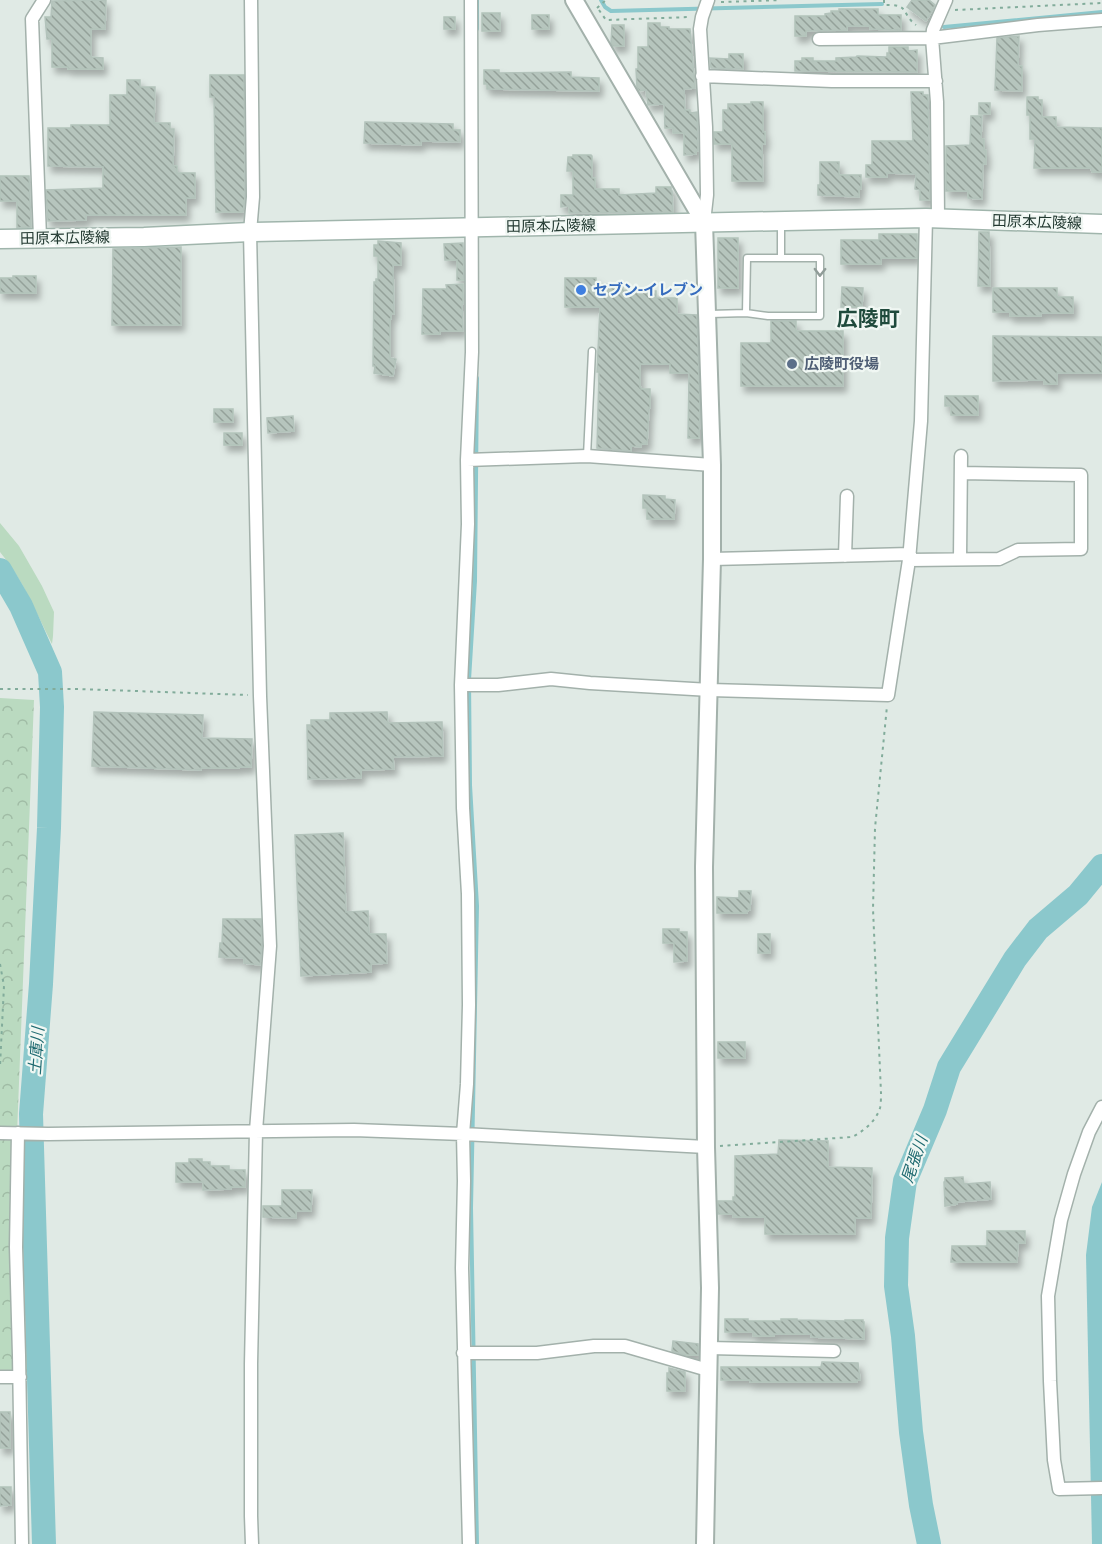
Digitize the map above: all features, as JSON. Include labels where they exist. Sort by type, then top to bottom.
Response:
[{"type":"main road","name":"田原本広陵線","points":[[0,239],[781,220],[932,218],[1102,224]]},
{"type":"street","points":[[40,238],[32,19],[44,0]]},
{"type":"street","points":[[251,0],[253,197],[250,232],[260,696],[270,946],[256,1131],[251,1364],[252,1544]]},
{"type":"street","points":[[469,1544],[462,1268],[463,1134],[467,1084],[469,994],[461,685],[472,352],[471,0]]},
{"type":"street","points":[[574,0],[704,222]]},
{"type":"street","points":[[705,1544],[710,1288],[706,1147],[704,867],[710,690],[712,465],[704,222],[707,195],[706,127],[700,29],[708,1]]},
{"type":"street","points":[[461,685],[498,685],[551,679],[710,690],[888,695],[910,557],[921,421],[932,218],[936,81],[932,34],[944,6]]},
{"type":"street","points":[[819,39],[932,34],[1102,20]]},
{"type":"street","points":[[702,76],[832,81],[936,81]]},
{"type":"street","points":[[467,460],[587,456],[712,465]]},
{"type":"street","points":[[960,559],[961,456]]},
{"type":"street","points":[[712,559],[845,556],[999,559],[1018,549],[1082,549],[1081,475],[961,473]]},
{"type":"street","points":[[845,556],[847,496]]},
{"type":"street","points":[[1102,1107],[1089,1132],[1074,1174],[1061,1220],[1048,1296],[1054,1460],[1059,1489],[1102,1488]]},
{"type":"street","points":[[0,1133],[354,1130],[706,1147]]},
{"type":"street","points":[[18,1133],[16,1247],[22,1544]]},
{"type":"street","points":[[463,1353],[537,1353],[594,1346],[626,1346],[708,1370]]},
{"type":"street","points":[[709,1348],[834,1351]]},
{"type":"street","points":[[0,1377],[20,1377]]},
{"type":"lane","points":[[781,220],[781,258]]},
{"type":"lane","points":[[707,314],[820,316],[820,258],[747,258],[746,313]]},
{"type":"lane","points":[[587,456],[592,351]]},
{"type":"path","points":[[606,0],[597,8],[606,20],[702,17]]},
{"type":"path","points":[[708,1],[781,0]]},
{"type":"path","points":[[884,0],[884,5],[900,6],[909,20],[932,34]]},
{"type":"path","points":[[944,6],[1102,3]]},
{"type":"path","points":[[0,689],[78,689],[260,696]]},
{"type":"path","points":[[706,1147],[852,1137],[871,1124],[880,1108],[873,909],[875,828],[888,695]]},
{"type":"path","points":[[0,964],[4,986],[0,1066]]},
{"type":"green space","points":[[0,523],[19,546],[54,612],[52,644],[22,585],[0,552]]},
{"type":"green space","points":[[0,698],[34,700],[17,1134],[28,1379],[0,1381]]},
{"type":"water","points":[[1102,1182],[1102,1544],[1092,1544],[1086,1255],[1092,1207]]},
{"type":"building","points":[[106,0],[105,29],[91,29],[91,57],[103,58],[103,69],[52,67],[52,39],[47,39],[45,17],[51,17],[52,1]]},
{"type":"building","points":[[912,0],[929,0],[935,5],[926,21],[907,7]]},
{"type":"building","points":[[839,9],[878,9],[878,15],[901,15],[901,30],[847,26],[847,30],[806,31],[806,36],[795,36],[795,16],[825,16]]},
{"type":"building","points":[[482,13],[500,13],[500,31],[482,31]]},
{"type":"building","points":[[532,15],[549,15],[549,29],[532,29]]},
{"type":"building","points":[[444,17],[455,17],[455,29],[444,29]]},
{"type":"building","points":[[648,23],[660,23],[660,27],[669,27],[669,29],[690,29],[695,88],[684,89],[685,110],[690,110],[690,113],[697,112],[698,151],[696,154],[684,155],[684,133],[673,133],[673,128],[665,128],[664,104],[648,105],[646,90],[639,91],[637,87],[638,47],[648,47]]},
{"type":"building","points":[[612,25],[624,25],[624,46],[613,46],[611,43]]},
{"type":"building","points":[[1019,36],[1018,66],[1022,66],[1022,91],[995,90],[997,38]]},
{"type":"building","points":[[889,47],[908,47],[908,51],[917,50],[917,72],[795,71],[795,61],[802,61],[802,58],[813,58],[813,61],[836,61],[836,58],[857,56],[887,57]]},
{"type":"building","points":[[729,54],[743,54],[743,69],[711,68],[710,58],[729,59]]},
{"type":"building","points":[[484,70],[499,70],[499,73],[571,72],[571,77],[599,78],[599,91],[487,89],[487,84],[484,84]]},
{"type":"building","points":[[210,75],[244,75],[245,197],[243,212],[216,212],[214,97],[210,97]]},
{"type":"building","points":[[127,80],[140,80],[140,87],[155,87],[154,123],[170,123],[170,129],[174,129],[173,166],[177,166],[177,173],[195,173],[195,198],[186,198],[186,215],[86,215],[86,220],[48,221],[46,190],[103,188],[103,167],[48,166],[48,128],[71,128],[71,125],[110,125],[110,95],[127,95]]},
{"type":"building","points":[[911,92],[923,92],[923,95],[928,95],[930,200],[920,200],[920,190],[915,189],[916,174],[887,173],[887,177],[866,177],[866,165],[872,165],[872,141],[913,141]]},
{"type":"building","points":[[1027,97],[1038,97],[1038,100],[1042,100],[1042,117],[1056,117],[1056,127],[1102,128],[1102,172],[1092,172],[1091,168],[1034,168],[1035,139],[1030,139]]},
{"type":"building","points":[[751,102],[763,102],[765,144],[762,144],[763,181],[732,181],[732,144],[714,144],[714,132],[723,132],[723,110],[728,110],[728,104],[751,104]]},
{"type":"building","points":[[979,103],[990,103],[990,114],[979,114]]},
{"type":"building","points":[[971,116],[982,116],[981,139],[984,139],[986,164],[983,164],[982,199],[968,198],[968,191],[946,191],[946,146],[970,145]]},
{"type":"building","points":[[365,122],[453,124],[453,130],[460,130],[460,142],[421,141],[421,145],[364,143]]},
{"type":"building","points":[[573,155],[592,156],[592,178],[595,178],[595,189],[619,189],[619,195],[656,193],[656,187],[671,187],[673,212],[569,213],[569,206],[561,207],[561,195],[573,195],[573,171],[567,171],[568,157],[573,157]]},
{"type":"building","points":[[820,162],[839,162],[839,175],[861,175],[859,197],[818,195]]},
{"type":"building","points":[[0,176],[29,176],[31,227],[17,228],[17,201],[0,201]]},
{"type":"building","points":[[979,232],[989,232],[990,286],[978,286]]},
{"type":"building","points":[[879,234],[917,234],[917,258],[881,258],[881,264],[841,264],[841,240],[879,240]]},
{"type":"building","points":[[718,238],[738,238],[738,288],[718,288]]},
{"type":"building","points":[[378,241],[401,243],[401,265],[393,265],[394,314],[391,314],[390,319],[390,358],[396,359],[393,376],[374,373],[375,366],[373,366],[374,282],[378,279],[378,256],[374,256],[374,245],[378,245]]},
{"type":"building","points":[[463,243],[464,280],[457,280],[457,260],[445,260],[444,244]]},
{"type":"building","points":[[181,247],[181,325],[112,325],[113,249]]},
{"type":"building","points":[[13,276],[36,276],[36,293],[0,293],[0,278],[13,278]]},
{"type":"building","points":[[565,278],[596,278],[596,284],[619,284],[623,290],[656,291],[656,298],[677,298],[677,314],[697,315],[699,438],[688,438],[689,373],[670,373],[670,364],[640,364],[640,387],[650,389],[647,444],[641,444],[641,447],[631,446],[631,451],[597,448],[600,307],[565,307]]},
{"type":"building","points":[[463,284],[463,331],[422,334],[423,289],[447,289],[446,285]]},
{"type":"building","points":[[842,287],[863,288],[862,307],[841,307]]},
{"type":"building","points":[[993,288],[1057,288],[1057,297],[1073,297],[1073,313],[1010,316],[1010,312],[993,312]]},
{"type":"building","name":"広陵町役場","points":[[771,321],[796,321],[796,331],[843,331],[843,386],[741,386],[741,343],[771,343]]},
{"type":"building","points":[[993,336],[1102,337],[1102,373],[1057,373],[1057,384],[1044,384],[1044,380],[993,381]]},
{"type":"building","points":[[945,396],[978,396],[978,415],[951,415],[951,406],[945,406]]},
{"type":"building","points":[[214,409],[233,409],[233,422],[214,422]]},
{"type":"building","points":[[293,416],[294,431],[268,433],[267,418]]},
{"type":"building","points":[[224,433],[242,433],[242,445],[224,445]]},
{"type":"building","points":[[643,495],[665,496],[665,499],[675,500],[674,519],[647,519],[647,508],[643,508]]},
{"type":"building","points":[[94,712],[203,715],[202,738],[252,739],[251,767],[201,768],[201,770],[92,766]]},
{"type":"building","points":[[387,712],[388,723],[442,722],[443,756],[393,757],[394,769],[361,770],[361,778],[308,779],[307,725],[311,725],[311,720],[330,720],[330,713]]},
{"type":"building","points":[[343,833],[346,912],[368,911],[369,934],[386,934],[387,963],[371,964],[371,972],[301,976],[295,835]]},
{"type":"building","points":[[739,891],[751,891],[750,910],[747,913],[717,913],[717,897],[739,898]]},
{"type":"building","points":[[223,919],[261,919],[260,965],[244,963],[244,958],[219,957]]},
{"type":"building","points":[[663,929],[679,929],[679,932],[687,932],[687,961],[674,962],[674,943],[663,943]]},
{"type":"building","points":[[758,934],[770,934],[770,953],[758,953]]},
{"type":"building","points":[[718,1042],[745,1042],[745,1058],[718,1058]]},
{"type":"building","points":[[779,1140],[828,1141],[828,1167],[872,1168],[871,1218],[855,1218],[855,1234],[765,1234],[765,1217],[733,1217],[733,1214],[718,1214],[718,1201],[733,1201],[735,1197],[735,1156],[778,1154]]},
{"type":"building","points":[[189,1159],[202,1159],[202,1162],[210,1162],[210,1166],[229,1166],[229,1170],[245,1170],[245,1187],[203,1190],[203,1182],[176,1182],[176,1163],[189,1163]]},
{"type":"building","points":[[963,1177],[964,1184],[990,1182],[991,1199],[957,1202],[957,1204],[945,1206],[945,1178]]},
{"type":"building","points":[[282,1190],[312,1190],[311,1211],[296,1211],[296,1218],[263,1217],[263,1206],[282,1206]]},
{"type":"building","points":[[987,1231],[1025,1231],[1025,1243],[1018,1243],[1017,1262],[951,1262],[952,1246],[987,1246]]},
{"type":"building","points":[[725,1319],[748,1319],[748,1321],[863,1320],[864,1339],[811,1337],[811,1334],[753,1336],[753,1332],[725,1332]]},
{"type":"building","points":[[673,1341],[698,1344],[698,1355],[685,1355],[672,1351]]},
{"type":"building","points":[[822,1362],[858,1363],[860,1380],[857,1382],[750,1382],[750,1380],[721,1380],[721,1367],[821,1367]]},
{"type":"building","points":[[669,1368],[685,1372],[685,1391],[667,1391]]},
{"type":"building","points":[[0,1412],[10,1412],[10,1448],[0,1448]]},
{"type":"building","points":[[0,1487],[11,1487],[11,1505],[0,1506]]},
{"type":"waterway","points":[[477,0],[477,29]]},
{"type":"waterway","points":[[601,0],[611,11],[882,4]]},
{"type":"waterway","points":[[944,27],[1102,12]]},
{"type":"waterway","points":[[477,378],[475,581],[469,680],[470,785],[477,906],[471,1208],[477,1544]]},
{"type":"waterway","name":"土庫川","points":[[0,570],[21,606],[50,672],[52,707],[49,828],[41,984],[31,1114],[44,1544]]},
{"type":"waterway","name":"尾張川","points":[[929,1544],[911,1432],[903,1336],[896,1286],[897,1238],[905,1181],[935,1110],[949,1067],[1015,959],[1038,929],[1078,895],[1102,866]]},
{"type":"place","name":"セブン-イレブン","points":[[581,290]]},
{"type":"place","name":"広陵町役場","points":[[792,364]]},
{"type":"district","name":"広陵町","points":[[868,319]]}]
